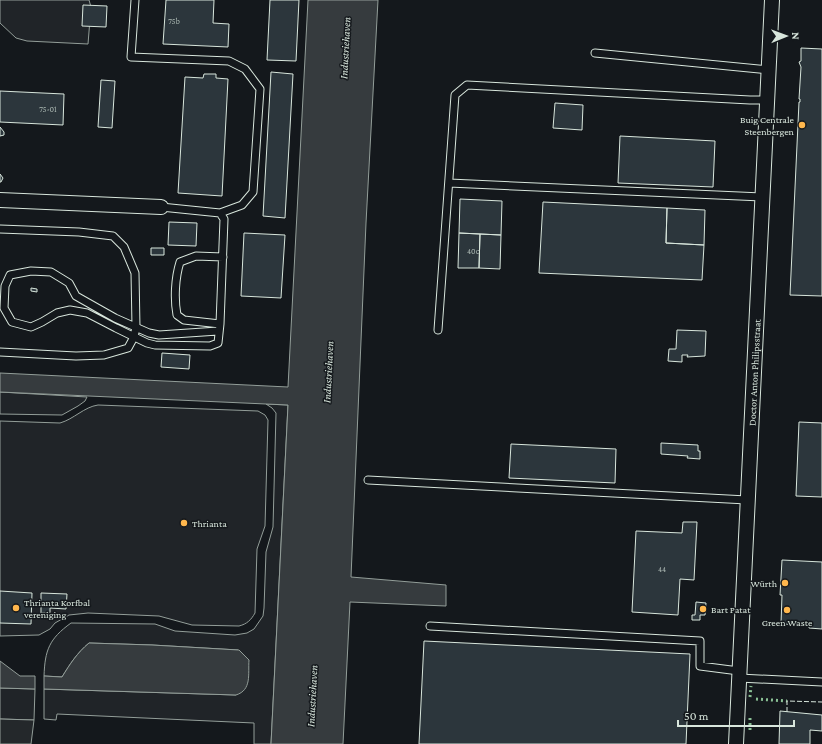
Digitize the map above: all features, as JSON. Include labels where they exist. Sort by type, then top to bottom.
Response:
[{"type":"street","name":"Doctor Anton Philipsstraat","points":[[736,744],[772,0]]},
{"type":"street","points":[[0,200],[161,207]]},
{"type":"lane","points":[[136,0],[131,57],[229,61],[245,69],[260,89],[252,192],[242,205],[220,213],[161,207]]},
{"type":"lane","points":[[595,53],[768,70]]},
{"type":"lane","points":[[438,330],[455,95],[466,85],[767,100]]},
{"type":"lane","points":[[448,183],[762,197]]},
{"type":"lane","points":[[219,328],[158,335],[149,334],[115,318],[76,296],[69,283],[51,272],[31,271],[10,275],[5,286],[4,308],[12,322],[31,327],[57,313],[70,310],[87,312],[134,337],[155,345],[210,346],[218,343],[220,336],[219,328],[224,220],[220,213]]},
{"type":"lane","points":[[0,229],[79,232],[113,236],[124,247],[135,273],[136,327],[134,337],[128,348],[104,354],[76,356],[0,352]]},
{"type":"lane","points":[[219,328],[184,320],[177,315],[175,305],[180,262],[196,256],[223,257]]},
{"type":"lane","points":[[368,480],[747,500]]},
{"type":"lane","points":[[430,626],[700,641],[700,666],[739,675],[822,682]]},
{"type":"shaded area","points":[[0,0],[89,0],[91,7],[88,44],[27,41],[16,38],[0,23]]},
{"type":"shaded area","points":[[0,392],[87,397],[85,401],[62,415],[0,414]]},
{"type":"shaded area","points":[[266,404],[288,405],[271,744],[254,744],[254,723],[57,714],[56,720],[44,719],[44,689],[236,695],[238,650],[89,643],[77,655],[62,677],[44,676],[47,652],[53,640],[71,623],[155,624],[175,631],[235,635],[247,633],[254,629],[263,616],[266,552],[273,527],[276,413]]},
{"type":"shaded area","points":[[98,405],[258,411],[265,415],[268,420],[265,526],[257,549],[255,613],[247,623],[239,626],[192,625],[159,616],[88,613],[69,615],[39,635],[0,636],[0,421],[60,423],[88,408]]},
{"type":"shaded area","points":[[0,688],[35,689],[34,720],[0,719]]},
{"type":"shaded area","points":[[0,719],[34,720],[31,744],[0,744]]},
{"type":"water","name":"Industriehaven","points":[[308,0],[378,0],[366,223],[351,577],[446,585],[446,606],[350,602],[343,744],[271,744],[288,405],[0,392],[0,373],[288,387]]},
{"type":"water","points":[[89,643],[239,650],[249,660],[249,676],[247,685],[241,693],[236,695],[44,689],[44,676],[62,677],[77,655]]},
{"type":"water","points":[[0,661],[20,676],[35,676],[35,689],[0,688]]},
{"type":"building","points":[[166,0],[214,0],[213,23],[229,24],[228,47],[163,44]]},
{"type":"building","points":[[270,0],[299,0],[296,61],[267,60]]},
{"type":"building","points":[[83,5],[107,6],[106,27],[82,26]]},
{"type":"building","points":[[801,48],[822,49],[822,296],[790,295],[800,102],[801,67],[799,62],[801,61]]},
{"type":"building","points":[[271,72],[293,74],[285,218],[263,216]]},
{"type":"building","points":[[204,74],[216,74],[216,78],[228,79],[222,196],[178,193],[185,77],[203,78]]},
{"type":"building","points":[[101,80],[115,81],[112,128],[98,127]]},
{"type":"building","points":[[0,91],[64,94],[63,125],[0,122]]},
{"type":"building","points":[[555,103],[583,105],[582,130],[553,128]]},
{"type":"building","points":[[0,127],[4,132],[4,135],[0,136]]},
{"type":"building","points":[[620,136],[715,141],[713,187],[618,183]]},
{"type":"building","points":[[0,174],[3,178],[1,182],[0,182]]},
{"type":"building","points":[[460,199],[502,201],[501,235],[459,233]]},
{"type":"building","points":[[543,202],[667,208],[666,243],[704,245],[702,280],[539,273]]},
{"type":"building","points":[[667,208],[705,210],[704,245],[666,243]]},
{"type":"building","points":[[169,222],[197,223],[196,246],[168,245]]},
{"type":"building","points":[[244,233],[285,235],[281,298],[241,296]]},
{"type":"building","points":[[459,233],[480,234],[479,268],[458,268]]},
{"type":"building","points":[[480,234],[501,235],[500,269],[479,268]]},
{"type":"building","points":[[151,248],[164,248],[164,255],[151,255]]},
{"type":"building","points":[[31,288],[37,289],[37,292],[31,291]]},
{"type":"building","points":[[677,330],[706,331],[705,356],[687,357],[688,355],[682,355],[682,362],[668,361],[669,349],[676,349]]},
{"type":"building","points":[[162,353],[190,355],[189,369],[161,367]]},
{"type":"building","points":[[799,422],[822,423],[822,497],[796,496]]},
{"type":"building","points":[[661,443],[698,445],[700,459],[687,458],[688,456],[661,454]]},
{"type":"building","points":[[511,444],[616,449],[615,483],[509,478]]},
{"type":"building","points":[[683,522],[697,522],[694,580],[680,579],[678,615],[632,612],[636,531],[682,533]]},
{"type":"building","points":[[782,560],[822,562],[822,629],[809,628],[809,625],[781,624],[782,595],[780,595]]},
{"type":"building","name":"Thrianta Korfbal vereniging","points":[[0,591],[32,593],[31,624],[0,623]]},
{"type":"building","points":[[41,593],[67,594],[66,609],[50,608],[50,613],[41,613]]},
{"type":"building","points":[[696,602],[706,603],[705,615],[700,615],[700,620],[692,620],[692,615],[695,615]]},
{"type":"building","points":[[424,641],[690,654],[686,744],[419,744]]},
{"type":"building","points":[[780,711],[822,715],[822,731],[810,730],[810,744],[779,744]]},
{"type":"hedge","points":[[750,697],[751,686]]},
{"type":"hedge","points":[[756,699],[787,701]]},
{"type":"hedge","points":[[750,717],[750,730]]},
{"type":"fence","points":[[787,712],[787,701],[822,702]]},
{"type":"place","name":"Buig Centrale Steenbergen","points":[[802,125]]},
{"type":"place","name":"Thrianta","points":[[184,523]]},
{"type":"place","name":"Würth","points":[[785,583]]},
{"type":"place","name":"Thrianta Korfbal vereniging","points":[[16,608]]},
{"type":"place","name":"Bart Patat","points":[[703,609]]},
{"type":"place","name":"Green Waste","points":[[787,610]]}]
